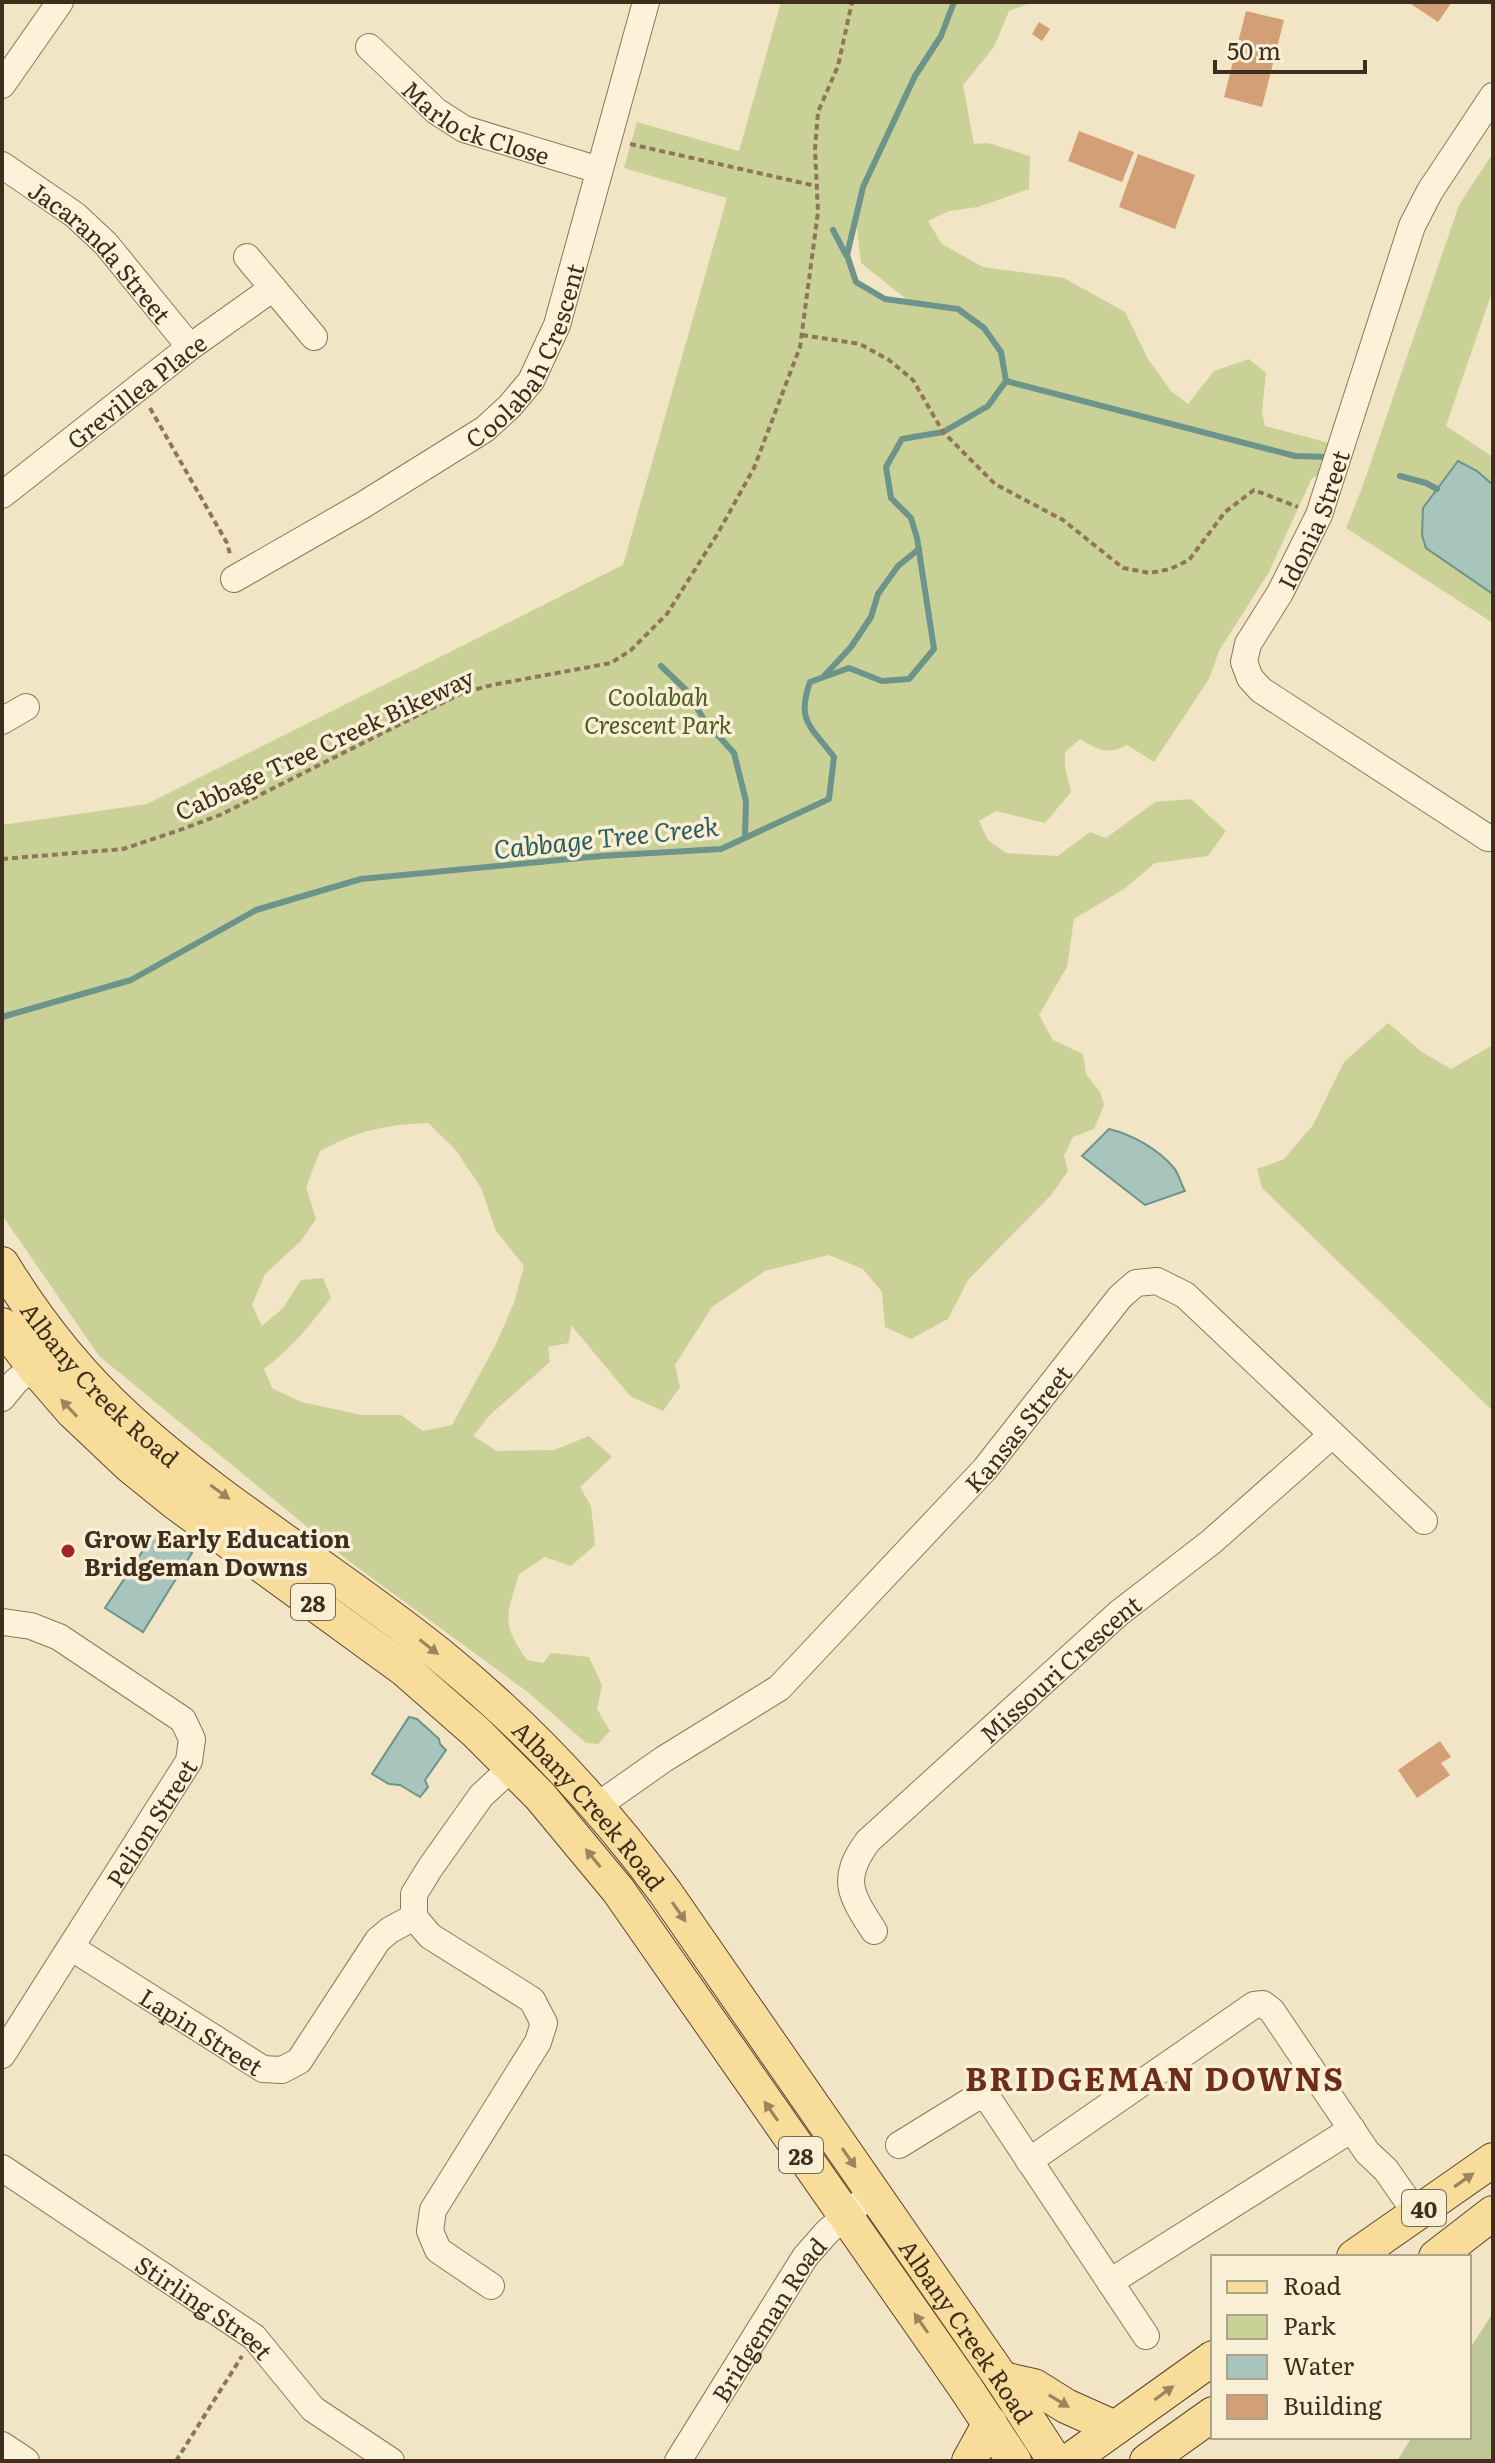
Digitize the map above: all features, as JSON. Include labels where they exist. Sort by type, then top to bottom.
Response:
[{"type":"main road","name":"Albany Creek Road","points":[[2,1264],[60,1345],[101,1392],[151,1439],[405,1628],[477,1686],[545,1750],[597,1806],[665,1892],[1002,2379],[1055,2461]]},
{"type":"main road","name":"Albany Creek Road","points":[[2,1325],[82,1421],[138,1472],[404,1669],[439,1698],[540,1796],[618,1890],[1014,2461]]},
{"type":"main road","name":"40","points":[[1357,2255],[1493,2160]]},
{"type":"main road","name":"40","points":[[1439,2255],[1493,2213]]},
{"type":"main road","points":[[1069,2461],[1211,2359]]},
{"type":"main road","points":[[1002,2379],[1034,2386],[1066,2406],[1115,2428]]},
{"type":"main road","points":[[1147,2461],[1181,2449],[1211,2416]]},
{"type":"main road","points":[[969,2461],[990,2423]]},
{"type":"street","points":[[2,85],[60,2]]},
{"type":"street","name":"Coolabah Crescent","points":[[234,579],[363,505],[485,429],[531,381],[557,325],[646,2]]},
{"type":"street","name":"Marlock Close","points":[[369,47],[436,111],[464,129],[599,170]]},
{"type":"street","name":"Idonia Street","points":[[1488,838],[1261,690],[1250,678],[1244,662],[1248,644],[1280,593],[1319,515],[1412,226],[1430,191],[1493,96]]},
{"type":"street","name":"Jacaranda Street","points":[[2,165],[75,215],[106,244],[190,347]]},
{"type":"street","points":[[247,257],[314,337]]},
{"type":"street","name":"Grevillea Place","points":[[2,495],[190,347],[273,288]]},
{"type":"street","points":[[2,721],[26,707]]},
{"type":"street","name":"Kansas Street","points":[[597,1806],[664,1759],[779,1688],[985,1469],[1120,1297],[1136,1283],[1157,1281],[1185,1295],[1424,1521]]},
{"type":"street","points":[[2,1398],[16,1381],[60,1345]]},
{"type":"street","name":"Missouri Crescent","points":[[874,1931],[856,1903],[851,1877],[856,1858],[868,1841],[1119,1613],[1211,1542],[1332,1435]]},
{"type":"street","name":"Pelion Street","points":[[2,2055],[189,1761],[192,1739],[183,1720],[59,1637],[31,1626],[3,1622]]},
{"type":"street","points":[[491,2286],[438,2250],[430,2231],[433,2210],[538,2042],[544,2023],[532,2000],[430,1936],[414,1917],[414,1894],[481,1796],[512,1767]]},
{"type":"street","name":"Lapin Street","points":[[72,1948],[263,2069],[282,2070],[299,2061],[378,1940],[414,1917]]},
{"type":"street","points":[[1029,2161],[1258,2004],[1263,2004],[1272,2011],[1371,2157],[1389,2173],[1416,2213]]},
{"type":"street","points":[[899,2145],[972,2100],[989,2100],[1146,2336]]},
{"type":"street","points":[[1110,2282],[1352,2129]]},
{"type":"street","name":"Stirling Street","points":[[2,2168],[254,2337],[313,2409],[391,2461]]},
{"type":"street","name":"Bridgeman Road","points":[[678,2461],[805,2257],[844,2216],[873,2192]]},
{"type":"street","points":[[2,2445],[26,2461]]},
{"type":"path","name":"Cabbage Tree Creek Bikeway","points":[[2,859],[123,849],[177,831],[220,815],[462,693],[611,663],[631,650],[667,614],[754,468],[800,347],[818,212],[815,149],[818,112],[838,66],[852,2]]},
{"type":"path","points":[[608,138],[817,186]]},
{"type":"path","points":[[801,335],[860,344],[889,360],[913,380],[943,432],[995,484],[1063,520],[1123,568],[1150,573],[1170,569],[1189,560],[1225,512],[1254,490],[1319,515]]},
{"type":"path","points":[[139,389],[227,543],[234,579]]},
{"type":"path","points":[[176,2461],[254,2337]]},
{"type":"green space","name":"Coolabah Crescent Park","points":[[781,2],[1033,2],[1009,11],[994,47],[963,85],[974,144],[988,143],[1030,156],[1029,189],[978,207],[949,211],[928,221],[942,244],[983,267],[1064,278],[1125,312],[1148,359],[1171,391],[1188,404],[1214,371],[1249,359],[1266,373],[1262,411],[1265,426],[1333,444],[1325,472],[1312,478],[1269,572],[1219,651],[1209,679],[1154,762],[1127,745],[1103,750],[1080,739],[1065,752],[1071,792],[1045,823],[996,811],[979,821],[988,840],[1006,853],[1058,856],[1090,832],[1106,838],[1155,802],[1191,799],[1226,831],[1208,856],[1155,863],[1124,889],[1074,919],[1067,967],[1039,1015],[1053,1040],[1083,1054],[1086,1074],[1100,1092],[1104,1105],[1094,1129],[1073,1137],[1064,1156],[1068,1171],[1052,1194],[968,1280],[948,1319],[911,1339],[885,1327],[882,1292],[863,1269],[829,1255],[765,1271],[712,1307],[675,1365],[680,1387],[663,1411],[630,1396],[571,1325],[569,1343],[548,1347],[550,1362],[490,1415],[473,1436],[497,1451],[554,1450],[589,1436],[612,1457],[580,1487],[591,1506],[595,1545],[571,1566],[545,1557],[519,1574],[508,1618],[513,1636],[527,1660],[543,1663],[551,1653],[589,1657],[602,1685],[597,1709],[610,1731],[598,1744],[586,1743],[529,1693],[350,1562],[99,1356],[2,1215],[2,825],[147,804],[623,565],[727,198],[624,168],[637,122],[739,151]],"holes":[[[856,219],[861,263],[910,302],[885,299],[856,282],[847,255]],[[428,1123],[455,1149],[481,1188],[496,1231],[524,1266],[514,1303],[495,1346],[452,1425],[423,1431],[401,1415],[362,1415],[301,1402],[272,1388],[264,1369],[292,1345],[331,1298],[323,1278],[301,1280],[283,1308],[262,1326],[252,1305],[265,1274],[301,1241],[316,1219],[306,1187],[320,1151],[372,1130]]]},
{"type":"green space","points":[[1493,153],[1493,289],[1446,426],[1493,457],[1493,623],[1346,528],[1459,205]]},
{"type":"green space","points":[[1388,1023],[1422,1052],[1451,1069],[1493,1045],[1493,1411],[1262,1188],[1257,1169],[1284,1159],[1313,1125],[1344,1062]]},
{"type":"green space","points":[[1493,2313],[1493,2461],[1397,2461],[1411,2439],[1471,2439],[1471,2347]]},
{"type":"water","points":[[1458,461],[1477,471],[1493,485],[1493,594],[1426,548],[1422,535],[1423,508]]},
{"type":"water","points":[[1109,1129],[1136,1139],[1168,1161],[1176,1170],[1185,1191],[1145,1205],[1082,1156]]},
{"type":"water","points":[[157,1532],[162,1532],[192,1553],[143,1632],[105,1608]]},
{"type":"water","points":[[409,1717],[417,1719],[439,1739],[446,1750],[425,1780],[428,1787],[420,1797],[372,1774]]},
{"type":"building","points":[[1408,2],[1452,2],[1438,22]]},
{"type":"building","points":[[1246,11],[1284,20],[1262,107],[1224,97]]},
{"type":"building","points":[[1039,22],[1050,29],[1042,41],[1032,34]]},
{"type":"building","points":[[1079,131],[1134,152],[1122,182],[1068,161]]},
{"type":"building","points":[[1138,154],[1195,175],[1175,229],[1119,207]]},
{"type":"building","points":[[1440,1741],[1451,1757],[1441,1763],[1450,1775],[1417,1798],[1398,1770]]},
{"type":"waterway","name":"Cabbage Tree Creek","points":[[2,1017],[131,980],[256,910],[361,879],[601,856],[721,849],[829,799],[834,757],[805,715],[810,682],[849,668],[882,681],[909,679],[934,649],[917,538],[911,518],[891,498],[886,467],[902,439],[943,432],[988,406],[1006,381],[1001,352],[984,328],[958,309],[885,299],[856,282],[847,255],[863,187],[915,76],[941,36],[954,2]]},
{"type":"waterway","points":[[833,230],[846,255]]},
{"type":"waterway","points":[[1006,381],[1295,456],[1327,457]]},
{"type":"waterway","points":[[1400,476],[1437,489]]},
{"type":"waterway","points":[[824,676],[851,647],[871,617],[878,594],[898,566],[919,549]]},
{"type":"waterway","points":[[661,666],[686,690],[705,721],[734,753],[746,801],[745,837]]},
{"type":"place","name":"Grow Early Education Bridgeman Downs","points":[[68,1551]]},
{"type":"district","name":"BRIDGEMAN DOWNS","points":[[1155,2077]]}]
